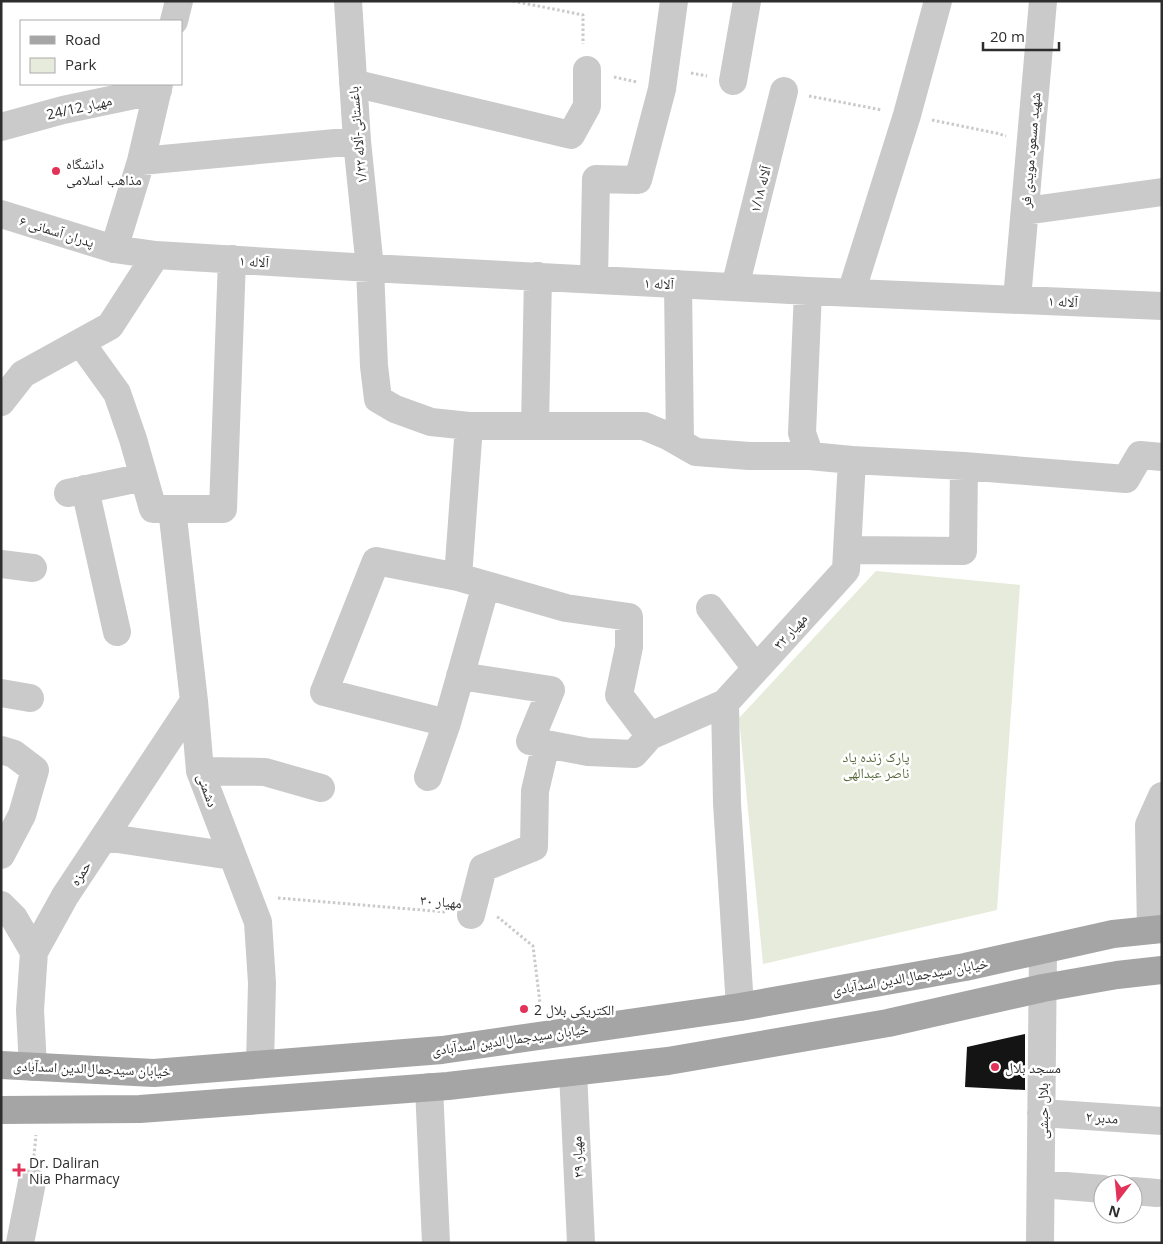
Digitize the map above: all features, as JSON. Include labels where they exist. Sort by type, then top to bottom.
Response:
[{"type":"main road","name":"خیابان سیدجمال‌الدین اسدآبادی","points":[[1,1065],[154,1072],[442,1050],[740,1006],[964,967],[1113,934],[1156,929]]},
{"type":"main road","points":[[1,1110],[140,1109],[448,1086],[668,1061],[879,1024],[1043,988],[1117,975],[1162,970]]},
{"type":"street","points":[[174,20],[179,1]]},
{"type":"street","name":"باغستانی-آلاله ۱/۲۲","points":[[348,1],[357,140],[370,268],[374,366],[378,399],[395,409],[432,422],[469,426]]},
{"type":"street","points":[[594,279],[596,179],[638,180],[662,89],[674,1]]},
{"type":"street","points":[[733,81],[747,1]]},
{"type":"street","points":[[851,293],[907,115],[938,1]]},
{"type":"street","name":"شهید مسعود مویدی فر","points":[[1017,299],[1043,1]]},
{"type":"street","points":[[353,83],[571,135],[588,106],[587,70]]},
{"type":"street","points":[[114,249],[141,161],[159,87]]},
{"type":"street","name":"مهیار 24/12","points":[[1,127],[159,87]]},
{"type":"street","name":"آلاله ۱/۱۸","points":[[735,287],[784,91]]},
{"type":"street","points":[[141,161],[357,140]]},
{"type":"street","points":[[1025,211],[1162,192]]},
{"type":"street","name":"پدران آسمانی ۶","points":[[1,214],[114,249],[156,255]]},
{"type":"street","points":[[1,402],[23,374],[110,326],[156,255]]},
{"type":"street","name":"آلاله ۱","points":[[156,255],[808,291],[1162,306]]},
{"type":"street","points":[[81,342],[117,393],[133,439],[153,509],[222,509],[232,259]]},
{"type":"street","points":[[535,426],[538,276]]},
{"type":"street","points":[[678,284],[680,443]]},
{"type":"street","points":[[808,291],[802,433],[810,456]]},
{"type":"street","points":[[458,577],[469,426],[644,426],[668,436],[696,452],[750,456],[810,456],[1126,479],[1140,455],[1162,457]]},
{"type":"street","name":"مهیار ۳۲","points":[[725,703],[846,570],[852,460]]},
{"type":"street","points":[[847,550],[962,551],[964,466]]},
{"type":"street","points":[[118,632],[77,491],[144,477]]},
{"type":"street","name":"دشمنی","points":[[172,509],[200,770],[258,922],[262,983],[260,1064]]},
{"type":"street","points":[[446,723],[324,692],[376,561],[458,577],[566,608],[629,617],[628,648],[619,695],[650,736]]},
{"type":"street","points":[[1,564],[33,568]]},
{"type":"street","points":[[428,777],[446,723],[486,585]]},
{"type":"street","points":[[710,608],[756,668]]},
{"type":"street","points":[[460,676],[551,690],[538,743],[534,847],[483,868],[471,915]]},
{"type":"street","points":[[1,693],[30,698]]},
{"type":"street","name":"حمزه","points":[[33,1067],[30,1010],[34,952],[65,896],[194,701]]},
{"type":"street","points":[[538,743],[588,752],[634,754],[650,736],[725,703],[726,803],[740,1006]]},
{"type":"street","points":[[1,750],[14,754],[35,770],[22,815],[1,855]]},
{"type":"street","points":[[200,770],[265,772],[321,788]]},
{"type":"street","points":[[1156,929],[1149,825],[1162,796]]},
{"type":"street","points":[[104,837],[232,856]]},
{"type":"street","points":[[1,905],[14,918],[34,952]]},
{"type":"street","name":"بلال حبشی","points":[[1040,1243],[1043,950]]},
{"type":"street","name":"مهیار ۲۹","points":[[573,1072],[581,1243]]},
{"type":"street","points":[[429,1087],[436,1243]]},
{"type":"street","name":"مدبر ۲","points":[[1042,1113],[1162,1121]]},
{"type":"street","points":[[20,1243],[32,1182]]},
{"type":"street","points":[[1041,1184],[1093,1188]]},
{"type":"path","name":"مهیار ۳۰","points":[[247,894],[499,918],[533,946],[544,1035]]},
{"type":"path","points":[[32,1182],[38,1110]]},
{"type":"green space","name":"پارک زنده یاد ناصر عبدالهی","points":[[876,571],[1020,585],[997,910],[763,964],[739,718]]},
{"type":"building","name":"مسجد بلال","points":[[1025,1034],[1025,1090],[965,1087],[967,1047]]},
{"type":"place","name":"دانشگاه مذاهب اسلامی","points":[[56,171]]},
{"type":"place","name":"الکتریکی بلال 2","points":[[524,1009]]},
{"type":"place","name":"مسجد بلال","points":[[995,1067]]},
{"type":"place","name":"Dr. Daliran Nia Pharmacy","points":[[19,1170]]}]
